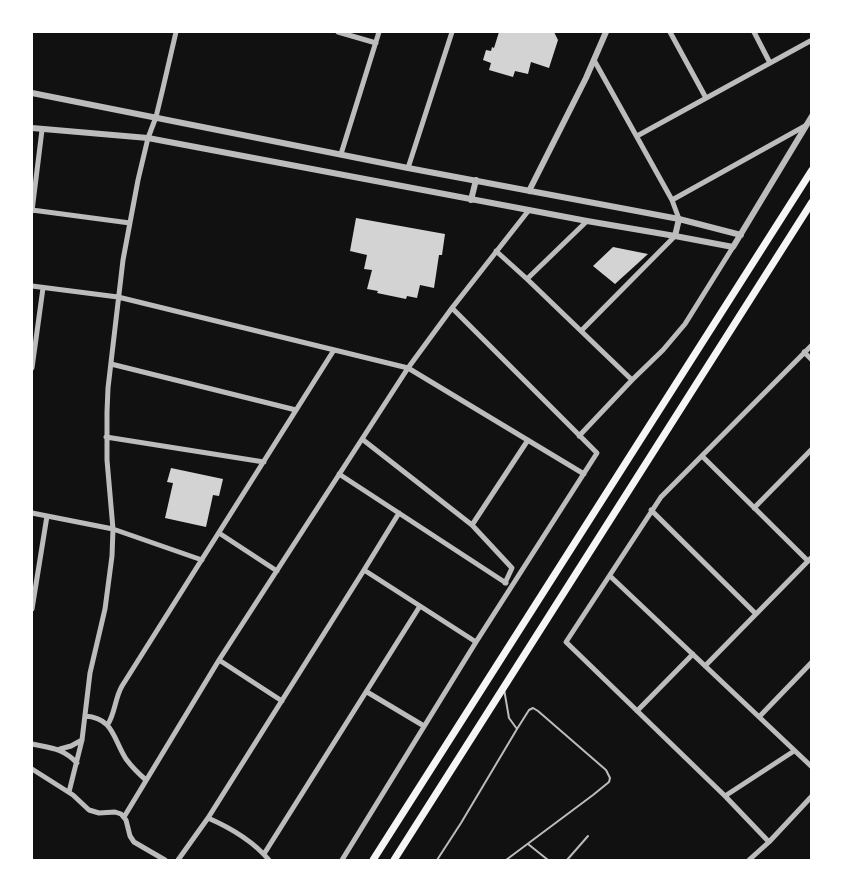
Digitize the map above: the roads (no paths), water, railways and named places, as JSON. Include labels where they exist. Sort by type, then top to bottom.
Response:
[{"type":"main road","points":[[373,861],[812,170]]},
{"type":"main road","points":[[394,861],[812,202]]},
{"type":"street","points":[[69,792],[82,740],[90,674],[109,582],[113,529],[106,437],[108,388],[118,297],[130,223],[148,138],[156,117],[176,32]]},
{"type":"street","points":[[338,32],[376,43]]},
{"type":"street","points":[[341,154],[379,32]]},
{"type":"street","points":[[408,168],[452,32]]},
{"type":"street","points":[[529,191],[606,32]]},
{"type":"street","points":[[670,32],[706,98]]},
{"type":"street","points":[[754,32],[770,63]]},
{"type":"street","points":[[637,136],[812,40]]},
{"type":"street","points":[[581,331],[675,236],[679,219],[672,200],[594,60]]},
{"type":"street","points":[[32,93],[679,219],[741,235]]},
{"type":"street","points":[[579,436],[663,350],[685,324],[812,116]]},
{"type":"street","points":[[672,200],[805,126]]},
{"type":"street","points":[[32,128],[148,138],[733,247]]},
{"type":"street","points":[[42,130],[32,211],[130,223]]},
{"type":"street","points":[[471,200],[476,180]]},
{"type":"street","points":[[124,817],[219,660],[408,368],[529,210]]},
{"type":"street","points":[[527,279],[587,221]]},
{"type":"street","points":[[496,251],[632,380]]},
{"type":"street","points":[[32,286],[118,297],[408,368],[584,474]]},
{"type":"street","points":[[32,368],[43,288]]},
{"type":"street","points":[[342,861],[476,642],[597,453],[452,308]]},
{"type":"street","points":[[769,842],[725,796],[566,642],[661,497],[812,345]]},
{"type":"street","points":[[108,724],[122,686],[334,350]]},
{"type":"street","points":[[804,352],[812,360]]},
{"type":"street","points":[[111,364],[296,410]]},
{"type":"street","points":[[106,437],[264,462]]},
{"type":"street","points":[[362,439],[472,525],[512,568],[505,583]]},
{"type":"street","points":[[472,525],[528,440]]},
{"type":"street","points":[[754,508],[812,449]]},
{"type":"street","points":[[702,456],[810,559],[705,666]]},
{"type":"street","points":[[339,474],[512,587]]},
{"type":"street","points":[[651,510],[756,614]]},
{"type":"street","points":[[32,513],[113,529],[202,560]]},
{"type":"street","points":[[178,861],[208,818],[399,513]]},
{"type":"street","points":[[32,609],[47,516]]},
{"type":"street","points":[[219,533],[277,571]]},
{"type":"street","points":[[364,570],[476,642]]},
{"type":"street","points":[[610,576],[812,768]]},
{"type":"street","points":[[264,854],[420,606]]},
{"type":"street","points":[[638,711],[693,654]]},
{"type":"street","points":[[219,660],[282,701]]},
{"type":"street","points":[[759,717],[812,662]]},
{"type":"street","points":[[367,693],[424,726]]},
{"type":"street","points":[[85,716],[97,718],[108,724],[126,758],[146,780]]},
{"type":"street","points":[[60,749],[82,740]]},
{"type":"street","points":[[32,744],[60,749],[77,763]]},
{"type":"street","points":[[725,796],[794,751]]},
{"type":"street","points":[[32,769],[69,792],[89,810],[99,813],[115,812],[124,817],[134,842],[165,861]]},
{"type":"street","points":[[749,861],[812,796]]},
{"type":"street","points":[[208,818],[254,845],[269,861]]},
{"type":"lane","points":[[504,687],[509,718],[517,729]]},
{"type":"lane","points":[[437,861],[517,729],[529,710],[533,708],[606,770],[610,778],[609,782],[506,861]]},
{"type":"lane","points":[[567,861],[588,836]]},
{"type":"lane","points":[[528,844],[548,861]]}]
